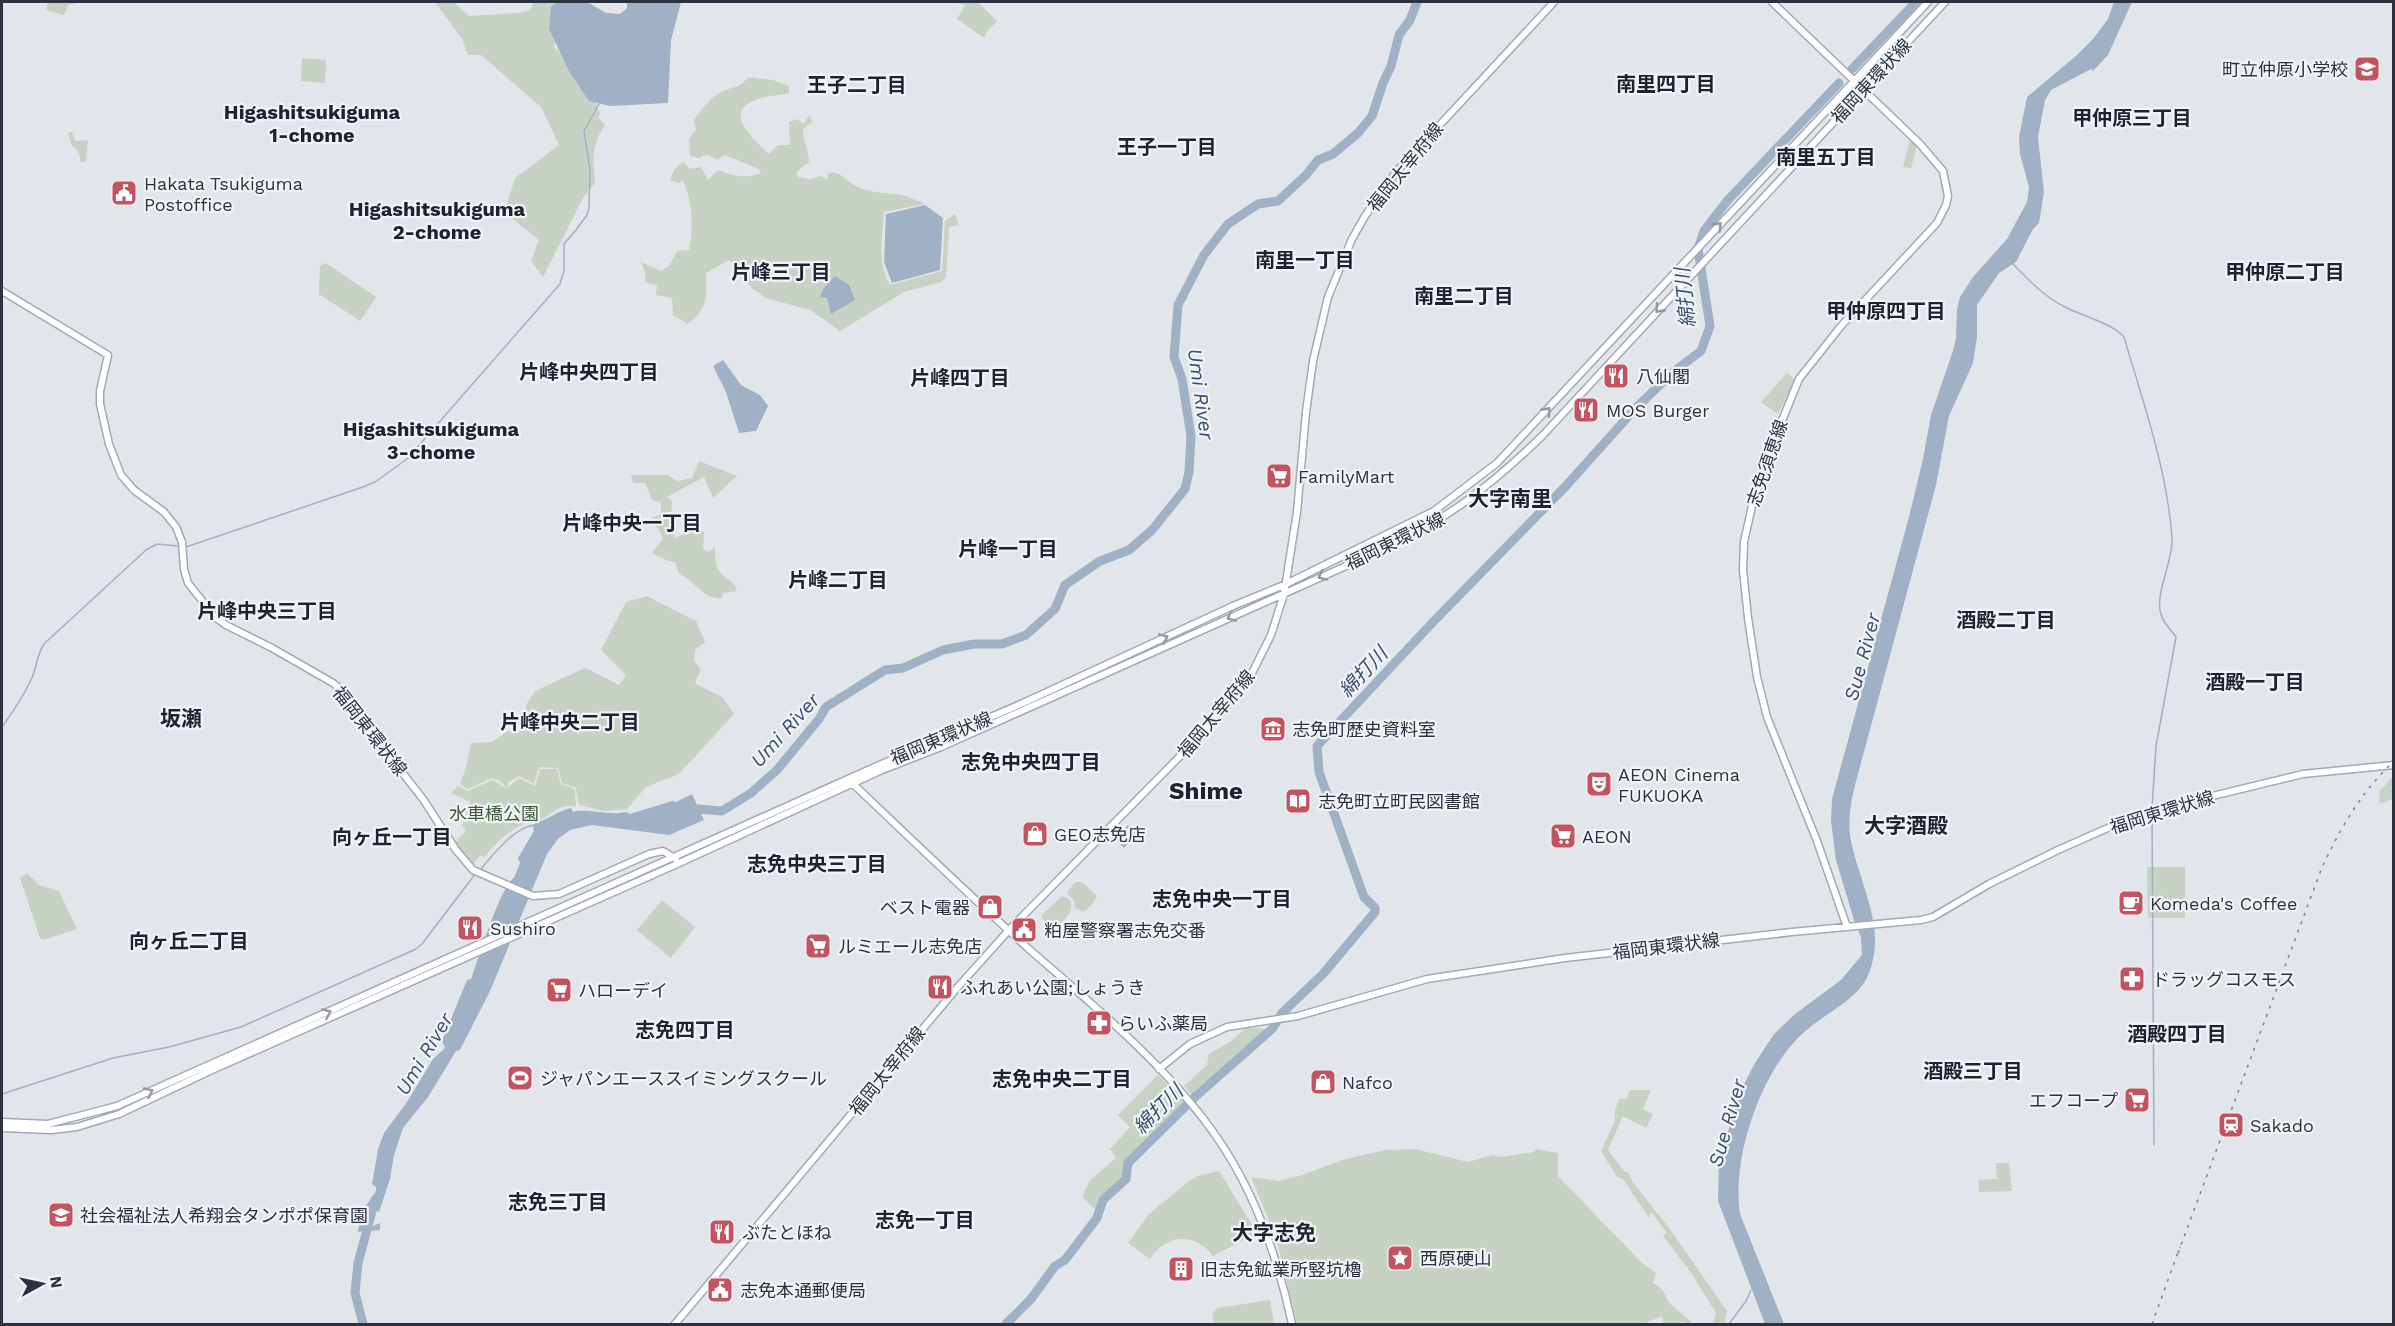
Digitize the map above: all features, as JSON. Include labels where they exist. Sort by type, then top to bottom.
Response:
[{"type":"main road","name":"福岡太宰府線","points":[[675,1324],[957,988],[1009,930],[1193,743],[1248,681],[1271,634],[1284,594],[1297,512],[1313,361],[1328,297],[1352,238],[1378,196],[1403,163],[1554,2]]},
{"type":"main road","name":"志免須恵線","points":[[1772,2],[1920,144],[1942,171],[1947,185],[1946,205],[1937,223],[1841,326],[1799,379],[1766,460],[1752,506],[1742,559],[1756,677],[1767,717],[1817,841],[1847,927]]},
{"type":"main road","name":"福岡東環状線","points":[[2,1128],[51,1130],[77,1127],[119,1114],[212,1070],[682,862],[1233,606],[1286,584],[1434,511],[1497,463],[1853,78],[1928,2]]},
{"type":"main road","name":"福岡東環状線","points":[[2,1122],[48,1124],[117,1106],[674,858],[1284,594],[1430,526],[1468,501],[1503,473],[1543,435],[1945,2]]},
{"type":"main road","name":"福岡東環状線","points":[[2,291],[108,355],[100,391],[100,404],[109,444],[121,474],[134,490],[164,512],[177,526],[182,542],[184,569],[188,583],[214,616],[226,625],[321,676],[343,691],[423,799],[456,850],[473,870],[530,895],[559,894],[663,850],[682,862]]},
{"type":"main road","name":"福岡東環状線","points":[[1159,1070],[1190,1044],[1221,1029],[1298,1016],[1427,979],[1565,958],[1921,920],[1933,917],[2029,864],[2110,827],[2159,809],[2303,774],[2394,765]]},
{"type":"main road","points":[[851,782],[1068,982],[1159,1070],[1208,1126],[1237,1169],[1267,1233],[1292,1324]]},
{"type":"green space","points":[[48,2],[82,2],[68,5],[64,15],[46,10]]},
{"type":"green space","points":[[435,2],[454,2],[469,16],[518,13],[530,10],[534,2],[555,2],[552,21],[556,35],[554,47],[582,77],[597,104],[600,114],[598,117],[605,125],[595,146],[595,183],[584,196],[543,277],[531,261],[539,240],[504,212],[515,178],[559,145],[541,107],[481,55],[468,55],[462,39]]},
{"type":"green space","points":[[955,2],[978,2],[997,21],[987,31],[984,38],[957,19],[965,5]]},
{"type":"green space","points":[[302,58],[326,60],[325,83],[301,81]]},
{"type":"green space","points":[[749,77],[773,80],[789,86],[789,93],[754,100],[745,106],[741,113],[741,120],[745,128],[769,154],[778,145],[790,145],[789,122],[798,119],[803,124],[810,115],[812,122],[803,129],[809,162],[796,172],[798,177],[811,179],[821,176],[828,179],[827,174],[835,173],[857,187],[902,195],[925,204],[884,212],[882,259],[890,285],[942,271],[945,221],[955,214],[959,225],[949,227],[946,277],[941,282],[904,292],[840,331],[810,310],[766,298],[753,289],[729,260],[706,273],[705,302],[695,318],[688,324],[673,315],[672,298],[656,295],[657,285],[646,283],[641,262],[661,271],[669,266],[677,251],[689,250],[692,224],[689,197],[683,181],[678,183],[670,180],[674,170],[683,162],[690,169],[701,167],[708,180],[718,170],[740,176],[761,173],[759,169],[725,155],[717,160],[707,154],[700,158],[690,156],[689,139],[696,129],[694,120],[714,96],[739,86]]},
{"type":"green space","points":[[72,132],[75,141],[88,140],[86,162],[80,161],[77,150],[72,146],[68,133]]},
{"type":"green space","points":[[1910,140],[1917,146],[1911,168],[1903,167]]},
{"type":"green space","points":[[326,263],[376,297],[360,321],[319,294],[320,266]]},
{"type":"green space","points":[[1787,373],[1795,380],[1778,414],[1761,402]]},
{"type":"green space","points":[[699,461],[737,476],[713,498],[704,477],[667,497],[672,501],[670,527],[675,538],[695,529],[704,532],[703,549],[709,552],[715,547],[719,570],[737,591],[723,593],[722,598],[715,598],[704,593],[679,574],[675,562],[652,553],[663,539],[658,528],[649,523],[652,518],[661,514],[661,502],[652,500],[645,483],[633,483],[631,475],[668,475],[677,481],[692,478]]},
{"type":"green space","name":"水車橋公園","points":[[647,596],[696,621],[705,642],[695,650],[694,661],[701,669],[695,683],[723,698],[734,714],[679,774],[646,787],[627,809],[604,811],[579,805],[576,788],[562,783],[558,768],[539,767],[534,784],[519,776],[508,782],[507,788],[519,778],[535,786],[540,769],[557,769],[561,784],[575,789],[576,807],[562,807],[538,821],[518,827],[502,838],[485,857],[480,856],[473,864],[454,843],[466,831],[462,825],[470,802],[451,793],[458,786],[468,791],[492,780],[507,789],[500,781],[492,778],[468,789],[460,784],[471,743],[492,742],[508,731],[518,733],[526,720],[526,705],[535,691],[585,668],[619,685],[626,675],[601,650],[626,602]]},
{"type":"green space","points":[[2393,776],[2393,799],[2379,804],[2380,791]]},
{"type":"green space","points":[[2147,867],[2185,867],[2185,918],[2148,918]]},
{"type":"green space","points":[[27,873],[39,885],[59,891],[77,929],[43,940],[40,938],[20,878]]},
{"type":"green space","points":[[1075,882],[1082,882],[1097,896],[1091,906],[1083,912],[1075,908],[1074,901],[1067,893]]},
{"type":"green space","points":[[1062,896],[1069,899],[1071,910],[1056,932],[1042,918],[1042,915]]},
{"type":"green space","points":[[662,900],[695,927],[671,958],[637,930]]},
{"type":"green space","points":[[1246,1028],[1271,1029],[1195,1099],[1184,1086],[1207,1065],[1209,1054],[1230,1042]]},
{"type":"green space","points":[[1158,1075],[1188,1107],[1126,1163],[1125,1179],[1101,1202],[1099,1213],[1082,1197],[1090,1180],[1116,1158],[1110,1149],[1130,1127],[1118,1115]]},
{"type":"green space","points":[[1630,1090],[1651,1090],[1643,1109],[1653,1114],[1646,1128],[1623,1116],[1608,1150],[1624,1171],[1629,1173],[1632,1181],[1669,1228],[1727,1311],[1724,1324],[1713,1324],[1716,1313],[1692,1274],[1663,1236],[1667,1233],[1651,1212],[1649,1218],[1623,1179],[1617,1177],[1601,1151],[1615,1121],[1615,1110],[1619,1099],[1627,1098]]},
{"type":"green space","points":[[1415,1149],[1468,1162],[1493,1155],[1500,1157],[1534,1152],[1535,1149],[1558,1153],[1558,1176],[1642,1263],[1656,1273],[1653,1283],[1662,1289],[1669,1303],[1694,1324],[1686,1324],[1683,1321],[1678,1324],[1664,1324],[1662,1316],[1643,1324],[1297,1324],[1276,1237],[1251,1177],[1279,1181],[1342,1160],[1385,1150]]},
{"type":"green space","points":[[1996,1163],[2009,1163],[2012,1191],[1979,1192],[1978,1180],[1997,1179]]},
{"type":"green space","points":[[1219,1171],[1257,1233],[1213,1256],[1198,1243],[1181,1239],[1164,1245],[1150,1259],[1128,1243],[1149,1214],[1188,1182],[1198,1176]]},
{"type":"green space","points":[[1270,1300],[1274,1324],[1214,1324],[1212,1314],[1217,1308]]},
{"type":"water","points":[[556,2],[587,2],[606,13],[620,14],[627,8],[627,2],[681,2],[671,40],[668,103],[610,106],[589,101],[569,71],[549,29],[551,7]]},
{"type":"water","points":[[2114,2],[2132,2],[2108,55],[2093,71],[2091,69],[2051,90],[2045,100],[2038,137],[2044,192],[2039,223],[2033,229],[2016,262],[1999,273],[1977,305],[1977,337],[1973,363],[1949,416],[1936,485],[1855,785],[1849,829],[1873,921],[1874,956],[1869,973],[1851,997],[1809,1028],[1792,1044],[1765,1087],[1746,1139],[1738,1191],[1740,1214],[1784,1324],[1765,1324],[1718,1201],[1719,1162],[1740,1092],[1774,1034],[1795,1014],[1841,980],[1862,955],[1861,937],[1836,860],[1831,821],[1832,799],[1909,517],[1931,415],[1953,351],[1960,297],[1973,277],[2007,239],[2027,202],[2029,187],[2020,154],[2019,137],[2027,97],[2093,39],[2108,19]]},
{"type":"water","points":[[925,205],[943,218],[940,270],[892,283],[884,262],[886,214]]},
{"type":"water","points":[[835,276],[849,285],[855,300],[831,314],[827,298],[820,297],[823,289]]},
{"type":"water","points":[[723,360],[741,385],[760,395],[768,406],[756,431],[739,433],[726,392],[713,366]]},
{"type":"water","points":[[692,794],[704,820],[669,835],[592,825],[570,830],[558,839],[547,854],[490,991],[460,1050],[456,1051],[428,1097],[403,1128],[379,1212],[374,1209],[371,1211],[368,1222],[371,1227],[380,1223],[380,1230],[358,1232],[361,1213],[376,1191],[376,1187],[372,1184],[378,1149],[384,1133],[407,1102],[433,1059],[445,1048],[442,1041],[467,980],[471,979],[496,909],[508,884],[514,878],[520,863],[518,858],[534,831],[535,823],[571,808],[573,812],[626,812],[630,814],[672,801],[676,802]]},
{"type":"water","points":[[1128,825],[1137,834],[1124,848],[1115,839]]},
{"type":"waterway","name":"Umi River","points":[[688,811],[698,809],[722,811],[751,793],[777,770],[819,719],[826,707],[885,670],[903,668],[943,650],[974,644],[1002,644],[1026,635],[1055,609],[1065,585],[1100,561],[1129,550],[1152,530],[1185,489],[1189,472],[1191,436],[1182,379],[1174,357],[1178,305],[1204,255],[1228,224],[1258,204],[1278,201],[1306,175],[1318,160],[1333,154],[1358,133],[1372,116],[1391,66],[1399,35],[1410,20],[1417,2]]},
{"type":"waterway","name":"綿打川","points":[[1852,69],[1916,2]]},
{"type":"waterway","name":"綿打川","points":[[1006,1324],[1031,1299],[1055,1266],[1065,1260],[1097,1218],[1103,1200],[1126,1179],[1128,1163],[1195,1097],[1273,1028],[1282,1013],[1323,974],[1375,912],[1375,908],[1364,897],[1319,772],[1317,746],[1433,622],[1565,487],[1634,410],[1672,373],[1701,351],[1710,326],[1698,249],[1704,231],[1727,201],[1839,83]]},
{"type":"waterway","points":[[186,547],[363,487],[375,482],[407,459],[560,284],[564,270],[564,244],[587,215],[589,208],[590,170],[584,131],[599,104]]},
{"type":"waterway","points":[[2012,263],[2050,298],[2112,328],[2124,337],[2160,461],[2172,538],[2160,606],[2163,620],[2176,637],[2156,746],[2152,808]]},
{"type":"waterway","points":[[2,727],[29,684],[45,643],[146,550],[157,544],[178,546]]},
{"type":"waterway","points":[[2152,813],[2154,1145]]},
{"type":"waterway","points":[[480,870],[512,836],[520,830],[535,825]]},
{"type":"waterway","points":[[2,1094],[113,1058],[169,1047],[241,1027],[416,949],[476,873]]},
{"type":"waterway","name":"Umi River","points":[[363,1324],[355,1293],[358,1263],[375,1200]]},
{"type":"waterway","points":[[1729,1324],[1751,1290]]},
{"type":"railway","points":[[2178,1253],[2321,870],[2352,812],[2371,785],[2394,761]]},
{"type":"railway","points":[[2152,1324],[2180,1247]]},
{"type":"place","name":"町立仲原小学校","points":[[2367,69]]},
{"type":"place","name":"Hakata Tsukiguma Postoffice","points":[[124,193]]},
{"type":"place","name":"八仙閣","points":[[1616,376]]},
{"type":"place","name":"MOS Burger","points":[[1586,410]]},
{"type":"place","name":"FamilyMart","points":[[1279,476]]},
{"type":"place","name":"志免町歴史資料室","points":[[1273,729]]},
{"type":"place","name":"AEON Cinema FUKUOKA","points":[[1599,784]]},
{"type":"place","name":"志免町立町民図書館","points":[[1298,801]]},
{"type":"place","name":"GEO志免店","points":[[1035,834]]},
{"type":"place","name":"AEON","points":[[1563,836]]},
{"type":"place","name":"Komeda's Coffee","points":[[2131,903]]},
{"type":"place","name":"ベスト電器","points":[[990,907]]},
{"type":"place","name":"Sushiro","points":[[470,928]]},
{"type":"place","name":"粕屋警察署志免交番","points":[[1024,930]]},
{"type":"place","name":"ルミエール志免店","points":[[818,946]]},
{"type":"place","name":"ドラッグコスモス","points":[[2132,979]]},
{"type":"place","name":"ふれあい公園;しょうき","points":[[940,987]]},
{"type":"place","name":"ハローデイ","points":[[559,990]]},
{"type":"place","name":"らいふ薬局","points":[[1099,1023]]},
{"type":"place","name":"ジャパンエーススイミングスクール","points":[[520,1078]]},
{"type":"place","name":"Nafco","points":[[1323,1082]]},
{"type":"place","name":"エフコープ","points":[[2137,1100]]},
{"type":"place","name":"Sakado","points":[[2231,1125]]},
{"type":"place","name":"社会福祉法人希翔会タンポポ保育園","points":[[61,1215]]},
{"type":"place","name":"ぶたとほね","points":[[722,1232]]},
{"type":"place","name":"西原硬山","points":[[1400,1258]]},
{"type":"place","name":"旧志免鉱業所竪坑櫓","points":[[1181,1269]]},
{"type":"place","name":"志免本通郵便局","points":[[720,1290]]},
{"type":"district","name":"南里四丁目","points":[[1666,84]]},
{"type":"district","name":"王子二丁目","points":[[857,85]]},
{"type":"district","name":"甲仲原三丁目","points":[[2132,118]]},
{"type":"district","name":"Higashitsukiguma 1-chome","points":[[312,124]]},
{"type":"district","name":"王子一丁目","points":[[1167,147]]},
{"type":"district","name":"南里五丁目","points":[[1826,157]]},
{"type":"district","name":"Higashitsukiguma 2-chome","points":[[437,220]]},
{"type":"district","name":"南里一丁目","points":[[1305,260]]},
{"type":"district","name":"片峰三丁目","points":[[781,272]]},
{"type":"district","name":"甲仲原二丁目","points":[[2285,272]]},
{"type":"district","name":"南里二丁目","points":[[1464,296]]},
{"type":"district","name":"甲仲原四丁目","points":[[1886,311]]},
{"type":"district","name":"片峰中央四丁目","points":[[589,372]]},
{"type":"district","name":"片峰四丁目","points":[[960,378]]},
{"type":"district","name":"Higashitsukiguma 3-chome","points":[[431,440]]},
{"type":"district","name":"大字南里","points":[[1510,498]]},
{"type":"district","name":"片峰中央一丁目","points":[[632,523]]},
{"type":"district","name":"片峰一丁目","points":[[1008,549]]},
{"type":"district","name":"片峰二丁目","points":[[838,580]]},
{"type":"district","name":"片峰中央三丁目","points":[[267,611]]},
{"type":"district","name":"酒殿二丁目","points":[[2006,620]]},
{"type":"district","name":"酒殿一丁目","points":[[2255,682]]},
{"type":"district","name":"坂瀬","points":[[181,718]]},
{"type":"district","name":"片峰中央二丁目","points":[[570,722]]},
{"type":"district","name":"志免中央四丁目","points":[[1031,762]]},
{"type":"district","name":"Shime","points":[[1206,791]]},
{"type":"district","name":"大字酒殿","points":[[1906,825]]},
{"type":"district","name":"向ヶ丘一丁目","points":[[392,837]]},
{"type":"district","name":"志免中央三丁目","points":[[817,864]]},
{"type":"district","name":"志免中央一丁目","points":[[1222,899]]},
{"type":"district","name":"向ヶ丘二丁目","points":[[189,941]]},
{"type":"district","name":"志免四丁目","points":[[685,1030]]},
{"type":"district","name":"酒殿四丁目","points":[[2177,1034]]},
{"type":"district","name":"酒殿三丁目","points":[[1973,1071]]},
{"type":"district","name":"志免中央二丁目","points":[[1062,1079]]},
{"type":"district","name":"志免三丁目","points":[[558,1202]]},
{"type":"district","name":"志免一丁目","points":[[925,1220]]},
{"type":"district","name":"大字志免","points":[[1274,1232]]},
{"type":"water label","name":"Sue River","points":[[1862,657]]},
{"type":"water label","name":"Sue River","points":[[1727,1123]]}]
